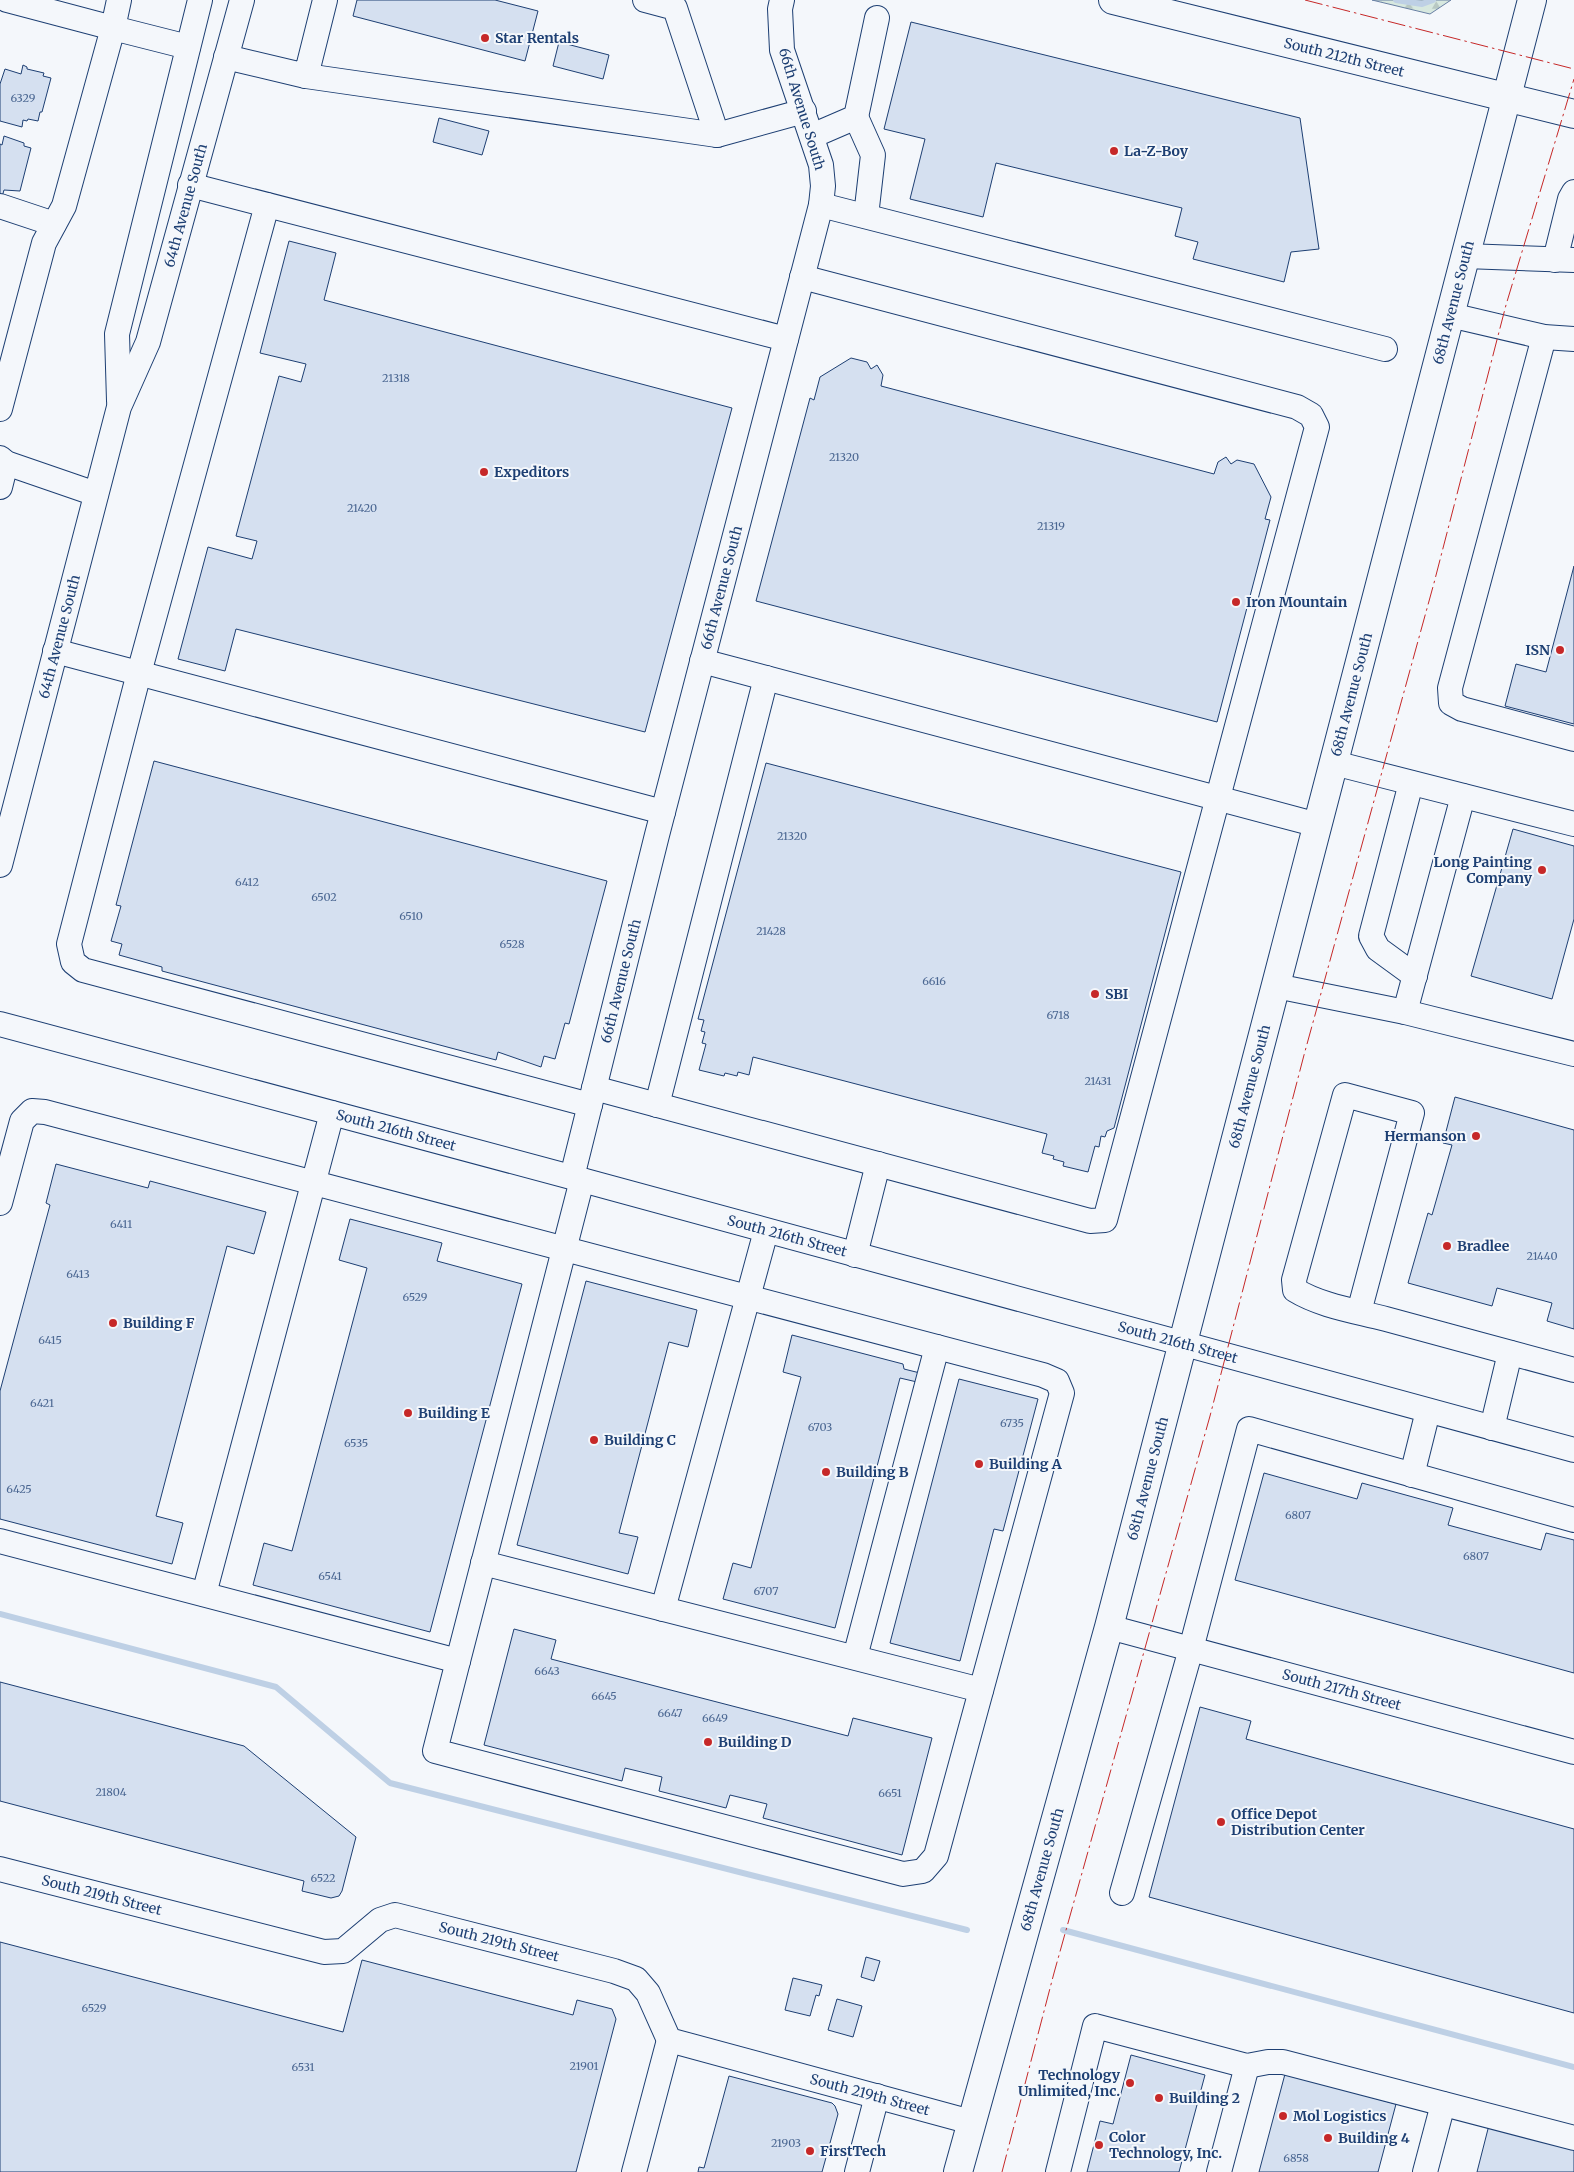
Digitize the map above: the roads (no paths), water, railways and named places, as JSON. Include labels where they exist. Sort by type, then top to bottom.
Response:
[{"type":"main road","name":"South 212th Street","points":[[1113,0],[1574,114]]},
{"type":"main road","name":"68th Avenue South","points":[[958,2172],[1110,1627],[1532,0]]},
{"type":"street","points":[[7,0],[188,47]]},
{"type":"street","points":[[1,403],[44,242],[64,206],[119,0]]},
{"type":"street","name":"64th Avenue South","points":[[119,407],[117,334],[200,0]]},
{"type":"street","name":"64th Avenue South","points":[[0,865],[119,407],[148,342],[242,0]]},
{"type":"street","points":[[306,76],[326,0]]},
{"type":"street","points":[[645,0],[675,8],[717,135]]},
{"type":"street","name":"66th Avenue South","points":[[782,0],[780,16],[782,50],[821,165],[824,186],[821,205],[663,812],[592,1096],[564,1248],[435,1751],[903,1874],[923,1871],[936,1856],[981,1690]]},
{"type":"street","points":[[866,216],[872,155],[856,117],[877,18]]},
{"type":"street","points":[[226,56],[306,76],[717,135],[804,111]]},
{"type":"street","points":[[812,136],[856,117]]},
{"type":"street","points":[[190,185],[786,338]]},
{"type":"street","points":[[1466,256],[1564,260],[1570,199],[1574,192]]},
{"type":"street","points":[[267,205],[139,673],[69,944],[73,962],[83,970],[592,1096],[657,1105],[1090,1221],[1106,1220],[1317,427],[1311,415],[1297,407],[802,277]]},
{"type":"street","points":[[821,205],[1385,348]]},
{"type":"street","points":[[0,206],[54,224]]},
{"type":"street","points":[[1450,315],[1544,337],[1574,339]]},
{"type":"street","points":[[1544,337],[1450,688],[1451,703],[1462,709],[1574,740]]},
{"type":"street","points":[[0,487],[2,464],[96,494]]},
{"type":"street","points":[[56,651],[663,812]]},
{"type":"street","points":[[702,661],[1318,824]]},
{"type":"street","points":[[657,1105],[766,678]]},
{"type":"street","points":[[1334,763],[1574,824]]},
{"type":"street","points":[[1411,783],[1371,936],[1378,949],[1415,976]]},
{"type":"street","points":[[1405,1012],[1463,796]]},
{"type":"street","points":[[1276,986],[1405,1012],[1574,1054]]},
{"type":"street","name":"South 216th Street","points":[[0,1024],[577,1178],[1183,1345],[1574,1450]]},
{"type":"street","points":[[1358,1312],[1412,1113],[1345,1095],[1294,1280],[1295,1290],[1308,1298],[1358,1312],[1574,1370]]},
{"type":"street","points":[[0,1203],[22,1121],[32,1112],[46,1112],[1043,1375],[1057,1381],[1062,1393],[981,1690],[484,1563]]},
{"type":"street","points":[[204,1594],[332,1113]]},
{"type":"street","points":[[855,1255],[878,1164]]},
{"type":"street","points":[[663,1608],[766,1230]]},
{"type":"street","points":[[855,1657],[937,1346]]},
{"type":"street","points":[[1492,1428],[1510,1353]]},
{"type":"street","points":[[1412,1475],[1428,1411]]},
{"type":"street","points":[[1122,1893],[1191,1649],[1248,1429],[1574,1520]]},
{"type":"street","points":[[0,1541],[458,1661]]},
{"type":"street","name":"South 217th Street","points":[[1110,1627],[1574,1752]]},
{"type":"street","name":"South 219th Street","points":[[0,1869],[324,1952],[343,1951],[380,1920],[395,1915],[614,1971],[636,1979],[648,1993],[669,2040],[971,2122]]},
{"type":"street","points":[[1058,2172],[1095,2026],[1247,2066],[1268,2062],[1283,2062],[1574,2138]]},
{"type":"street","points":[[634,2172],[669,2040]]},
{"type":"street","points":[[1219,2172],[1247,2066]]},
{"type":"street","points":[[857,2172],[878,2096]]},
{"type":"street","points":[[1425,2172],[1443,2104]]},
{"type":"waterway","points":[[1396,0],[1422,4],[1433,0]]},
{"type":"waterway","points":[[0,1614],[276,1687],[390,1783],[967,1930]]},
{"type":"waterway","points":[[1063,1930],[1574,2067]]},
{"type":"place","name":"Star Rentals","points":[[485,38]]},
{"type":"place","name":"La-Z-Boy","points":[[1114,151]]},
{"type":"place","name":"Expeditors","points":[[484,472]]},
{"type":"place","name":"Iron Mountain","points":[[1236,602]]},
{"type":"place","name":"ISN","points":[[1560,650]]},
{"type":"place","name":"Long Painting Company","points":[[1542,870]]},
{"type":"place","name":"SBI","points":[[1095,994]]},
{"type":"place","name":"Hermanson","points":[[1476,1136]]},
{"type":"place","name":"Bradlee","points":[[1447,1246]]},
{"type":"place","name":"Building F","points":[[113,1323]]},
{"type":"place","name":"Building E","points":[[408,1413]]},
{"type":"place","name":"Building C","points":[[594,1440]]},
{"type":"place","name":"Building A","points":[[979,1464]]},
{"type":"place","name":"Building B","points":[[826,1472]]},
{"type":"place","name":"Building D","points":[[708,1742]]},
{"type":"place","name":"Office Depot Distribution Center","points":[[1221,1822]]},
{"type":"place","name":"Technology Unlimited, Inc.","points":[[1130,2083]]},
{"type":"place","name":"Building 2","points":[[1159,2098]]},
{"type":"place","name":"Mol Logistics","points":[[1283,2116]]},
{"type":"place","name":"Building 4","points":[[1328,2138]]},
{"type":"place","name":"Color Technology, Inc.","points":[[1099,2145]]},
{"type":"place","name":"FirstTech","points":[[810,2151]]}]
